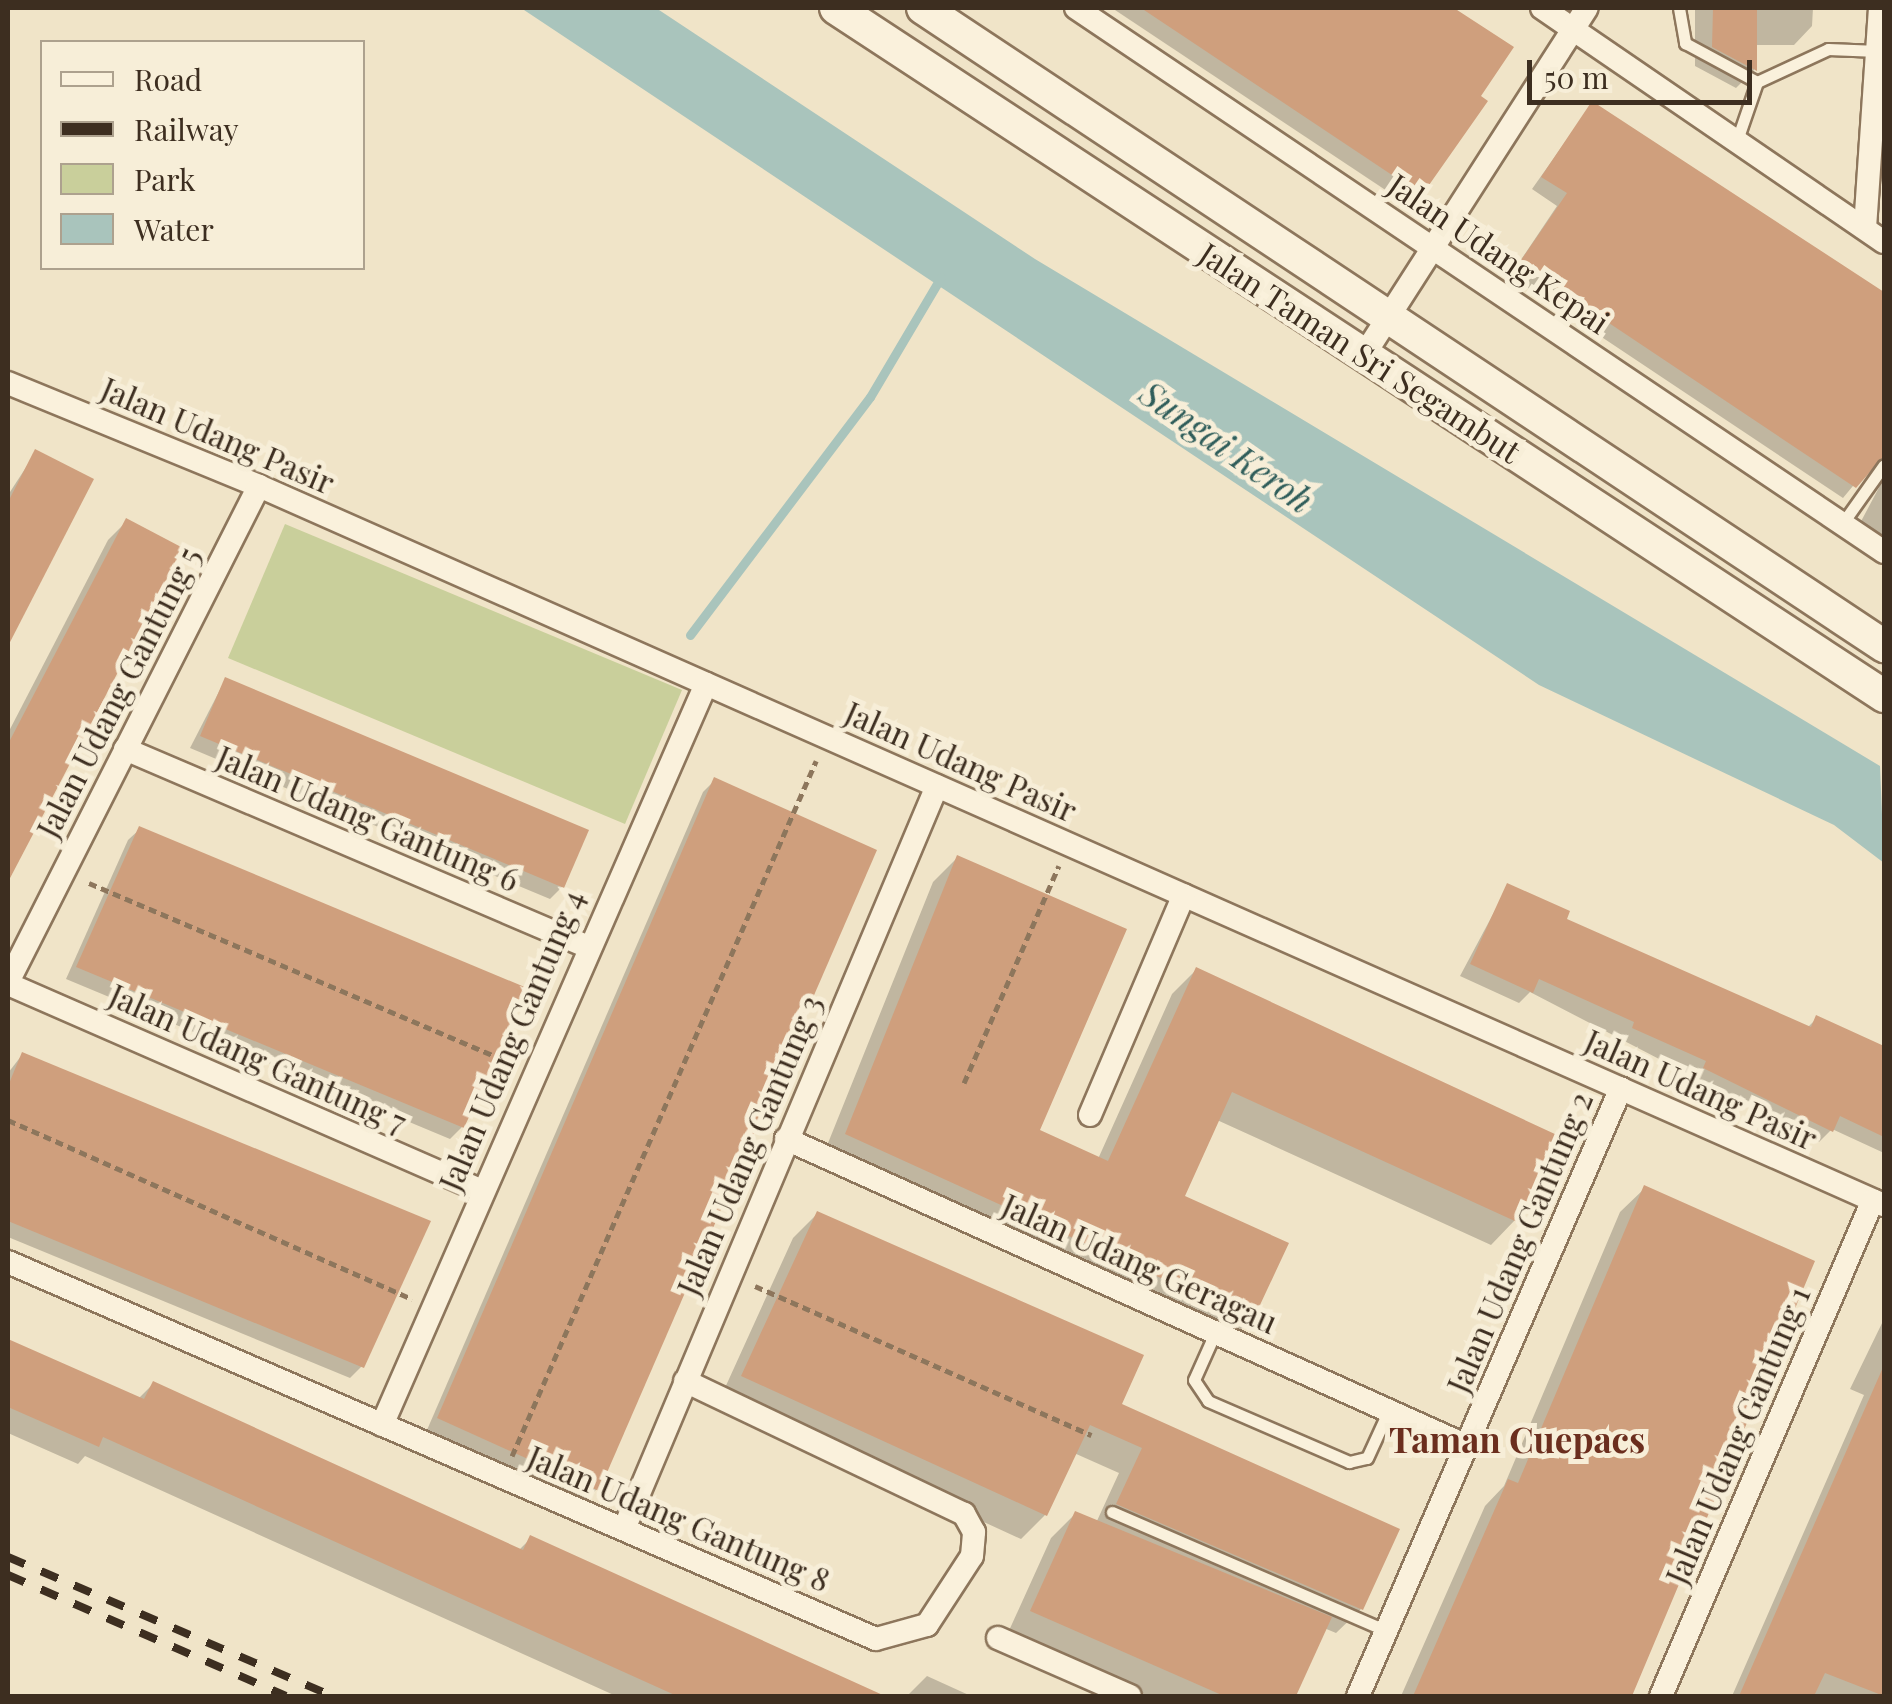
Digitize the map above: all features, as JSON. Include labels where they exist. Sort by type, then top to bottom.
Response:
[{"type":"street","name":"Jalan Taman Sri Segambut","points":[[836,8],[1884,696]]},
{"type":"street","name":"Jalan Taman Sri Segambut","points":[[923,8],[1636,476],[1884,646]]},
{"type":"street","name":"Jalan Udang Kepai","points":[[1076,8],[1884,552]]},
{"type":"street","points":[[1542,8],[1884,242]]},
{"type":"street","points":[[1364,355],[1587,8]]},
{"type":"street","points":[[1864,228],[1880,8]]},
{"type":"street","name":"Jalan Udang Pasir","points":[[8,383],[259,486],[1879,1202]]},
{"type":"street","name":"Jalan Udang Gantung 5","points":[[8,983],[259,486]]},
{"type":"street","name":"Jalan Udang Gantung 4","points":[[382,1425],[586,946],[706,684]]},
{"type":"street","name":"Jalan Udang Gantung 6","points":[[125,750],[586,946]]},
{"type":"street","name":"Jalan Udang Gantung 3","points":[[624,1530],[937,786]]},
{"type":"street","points":[[1090,1115],[1184,895]]},
{"type":"street","name":"Jalan Udang Gantung 7","points":[[8,983],[482,1190]]},
{"type":"street","name":"Jalan Udang Gantung 2","points":[[1358,1696],[1620,1088]]},
{"type":"street","name":"Jalan Udang Geragau","points":[[786,1139],[1467,1446]]},
{"type":"street","name":"Jalan Udang Gantung 1","points":[[1662,1696],[1879,1202]]},
{"type":"street","name":"Jalan Udang Gantung 8","points":[[8,1262],[876,1638],[927,1625],[972,1556],[974,1532],[964,1514],[685,1382]]},
{"type":"street","points":[[998,1638],[1130,1696]]},
{"type":"lane","points":[[1679,8],[1685,43],[1757,82]]},
{"type":"lane","points":[[1737,140],[1757,82],[1828,49],[1878,51]]},
{"type":"lane","points":[[1842,524],[1884,464]]},
{"type":"lane","points":[[1215,1332],[1194,1380],[1208,1401],[1348,1462],[1367,1458],[1388,1410]]},
{"type":"lane","points":[[1112,1512],[1386,1631]]},
{"type":"path","points":[[502,1477],[826,736]]},
{"type":"path","points":[[964,1083],[1068,844]]},
{"type":"path","points":[[63,872],[532,1072]]},
{"type":"path","points":[[8,1120],[431,1309]]},
{"type":"path","points":[[729,1275],[1092,1435]]},
{"type":"green space","points":[[285,524],[682,690],[625,824],[228,658]]},
{"type":"water","name":"Sungai Keroh","points":[[521,8],[656,8],[1035,259],[1880,766],[1884,863],[1834,825],[1539,685]]},
{"type":"building","points":[[1141,8],[1454,8],[1514,47],[1481,96],[1488,101],[1422,195]]},
{"type":"building","points":[[1713,8],[1757,8],[1757,71],[1712,47]]},
{"type":"building","points":[[1592,101],[1884,292],[1884,456],[1856,488],[1519,263],[1567,193],[1541,177]]},
{"type":"building","points":[[35,449],[94,479],[8,646],[8,502]]},
{"type":"building","points":[[126,518],[183,548],[8,882],[8,744]]},
{"type":"building","points":[[225,677],[589,830],[564,888],[200,736]]},
{"type":"building","points":[[714,777],[877,850],[599,1491],[437,1418]]},
{"type":"building","points":[[139,826],[527,988],[464,1128],[76,967]]},
{"type":"building","points":[[957,855],[1127,929],[1040,1130],[1108,1161],[1196,967],[1557,1135],[1517,1222],[1232,1092],[1185,1196],[1289,1243],[1253,1320],[845,1134]]},
{"type":"building","points":[[1507,883],[1570,911],[1567,919],[1811,1027],[1816,1015],[1884,1046],[1884,1137],[1840,1116],[1833,1132],[1703,1068],[1706,1061],[1632,1028],[1634,1022],[1539,979],[1533,993],[1470,964]]},
{"type":"building","points":[[22,1052],[431,1221],[364,1368],[8,1221],[8,1086]]},
{"type":"building","points":[[1644,1185],[1815,1261],[1632,1696],[1413,1696],[1508,1479],[1518,1483]]},
{"type":"building","points":[[817,1211],[1144,1355],[1122,1404],[1400,1529],[1363,1610],[1116,1504],[1142,1448],[1090,1425],[1047,1516],[741,1376]]},
{"type":"building","points":[[8,1339],[144,1399],[153,1381],[523,1550],[530,1535],[885,1696],[677,1696],[103,1437],[99,1447],[8,1407]]},
{"type":"building","points":[[1884,1365],[1884,1696],[1825,1673],[1814,1696],[1739,1696]]},
{"type":"building","points":[[1075,1511],[1332,1617],[1296,1696],[1224,1696],[1030,1611]]},
{"type":"waterway","points":[[690,635],[870,397],[941,277]]},
{"type":"railway","points":[[8,1557],[332,1696]]},
{"type":"railway","points":[[8,1575],[286,1696]]},
{"type":"district","name":"Taman Cuepacs","points":[[1517,1439]]}]
